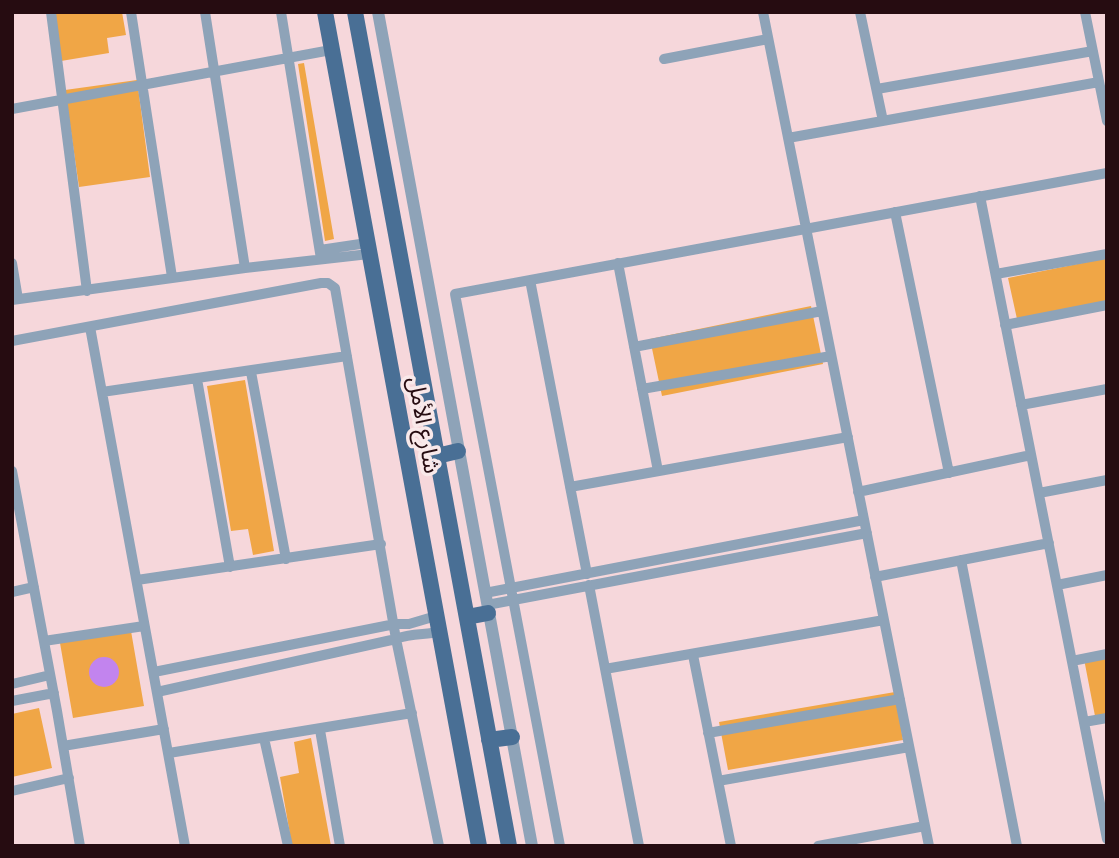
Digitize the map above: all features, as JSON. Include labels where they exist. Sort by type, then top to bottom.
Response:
[{"type":"main road","name":"شارع الأمل","points":[[325,12],[393,381],[430,626],[479,846]]},
{"type":"main road","name":"شارع الأمل","points":[[355,12],[509,846]]},
{"type":"main road","points":[[393,381],[422,377]]},
{"type":"main road","points":[[437,456],[458,451]]},
{"type":"main road","points":[[467,617],[487,604]]},
{"type":"main road","points":[[489,740],[512,737]]},
{"type":"street","points":[[51,12],[87,291]]},
{"type":"street","points":[[131,12],[172,277]]},
{"type":"street","points":[[205,12],[244,268]]},
{"type":"street","points":[[281,12],[321,254]]},
{"type":"street","points":[[378,12],[532,846]]},
{"type":"street","points":[[763,12],[929,846]]},
{"type":"street","points":[[1085,12],[1107,121]]},
{"type":"street","points":[[862,13],[883,121]]},
{"type":"street","points":[[664,60],[768,39]]},
{"type":"street","points":[[12,109],[331,50]]},
{"type":"street","points":[[877,89],[1093,51]]},
{"type":"street","points":[[788,138],[1099,82]]},
{"type":"street","points":[[560,846],[455,294],[1107,173]]},
{"type":"street","points":[[980,197],[1084,722],[1102,790],[1107,839]]},
{"type":"street","points":[[895,212],[949,472]]},
{"type":"street","points":[[12,263],[15,300],[368,248]]},
{"type":"street","points":[[996,274],[1107,254]]},
{"type":"street","points":[[618,264],[658,471]]},
{"type":"street","points":[[530,280],[639,846]]},
{"type":"street","points":[[12,341],[327,283],[335,288],[397,639],[439,846]]},
{"type":"street","points":[[1005,325],[1107,305]]},
{"type":"street","points":[[634,347],[822,311]]},
{"type":"street","points":[[90,327],[185,846]]},
{"type":"street","points":[[102,392],[347,356]]},
{"type":"street","points":[[642,389],[831,356]]},
{"type":"street","points":[[251,372],[286,559]]},
{"type":"street","points":[[197,380],[230,567]]},
{"type":"street","points":[[1021,405],[1107,389]]},
{"type":"street","points":[[570,487],[848,437]]},
{"type":"street","points":[[858,492],[1031,455]]},
{"type":"street","points":[[12,471],[16,510],[34,587],[80,846]]},
{"type":"street","points":[[1039,493],[1107,480]]},
{"type":"street","points":[[487,604],[864,520]]},
{"type":"street","points":[[487,604],[511,589],[588,580],[867,533]]},
{"type":"street","points":[[875,577],[1048,543]]},
{"type":"street","points":[[137,580],[381,544]]},
{"type":"street","points":[[961,560],[1017,846]]},
{"type":"street","points":[[1057,585],[1107,575]]},
{"type":"street","points":[[12,592],[34,587]]},
{"type":"street","points":[[605,669],[884,620]]},
{"type":"street","points":[[154,672],[395,624],[430,626]]},
{"type":"street","points":[[44,641],[144,626]]},
{"type":"street","points":[[157,692],[397,639],[430,626]]},
{"type":"street","points":[[1072,660],[1107,654]]},
{"type":"street","points":[[693,655],[731,846]]},
{"type":"street","points":[[12,684],[50,676]]},
{"type":"street","points":[[12,701],[54,693]]},
{"type":"street","points":[[709,733],[900,699]]},
{"type":"street","points":[[169,753],[412,713]]},
{"type":"street","points":[[1084,722],[1107,718]]},
{"type":"street","points":[[64,746],[164,729]]},
{"type":"street","points":[[320,730],[340,846]]},
{"type":"street","points":[[264,738],[288,846]]},
{"type":"street","points":[[718,780],[909,747]]},
{"type":"street","points":[[12,791],[69,778]]},
{"type":"street","points":[[818,846],[925,825]]},
{"type":"shaded area","points":[[53,12],[122,12],[126,35],[107,38],[109,53],[61,61]]},
{"type":"shaded area","points":[[304,63],[334,239],[325,241],[298,64]]},
{"type":"shaded area","points":[[137,80],[150,177],[79,187],[65,90]]},
{"type":"shaded area","points":[[1107,258],[1107,302],[1017,319],[1008,278]]},
{"type":"shaded area","points":[[811,306],[823,364],[662,396],[650,339]]},
{"type":"shaded area","points":[[245,380],[274,551],[253,555],[248,529],[231,531],[207,386]]},
{"type":"shaded area","points":[[131,631],[144,706],[73,718],[60,643]]},
{"type":"shaded area","points":[[1107,655],[1107,714],[1095,716],[1084,659]]},
{"type":"shaded area","points":[[104,657],[110,658],[118,666],[118,678],[110,686],[104,687],[98,686],[90,678],[89,672],[90,666],[98,658]]},
{"type":"shaded area","points":[[895,692],[903,740],[728,770],[719,722]]},
{"type":"shaded area","points":[[39,708],[52,768],[12,777],[12,714]]},
{"type":"shaded area","points":[[311,738],[331,846],[292,846],[280,777],[299,773],[294,742]]}]
